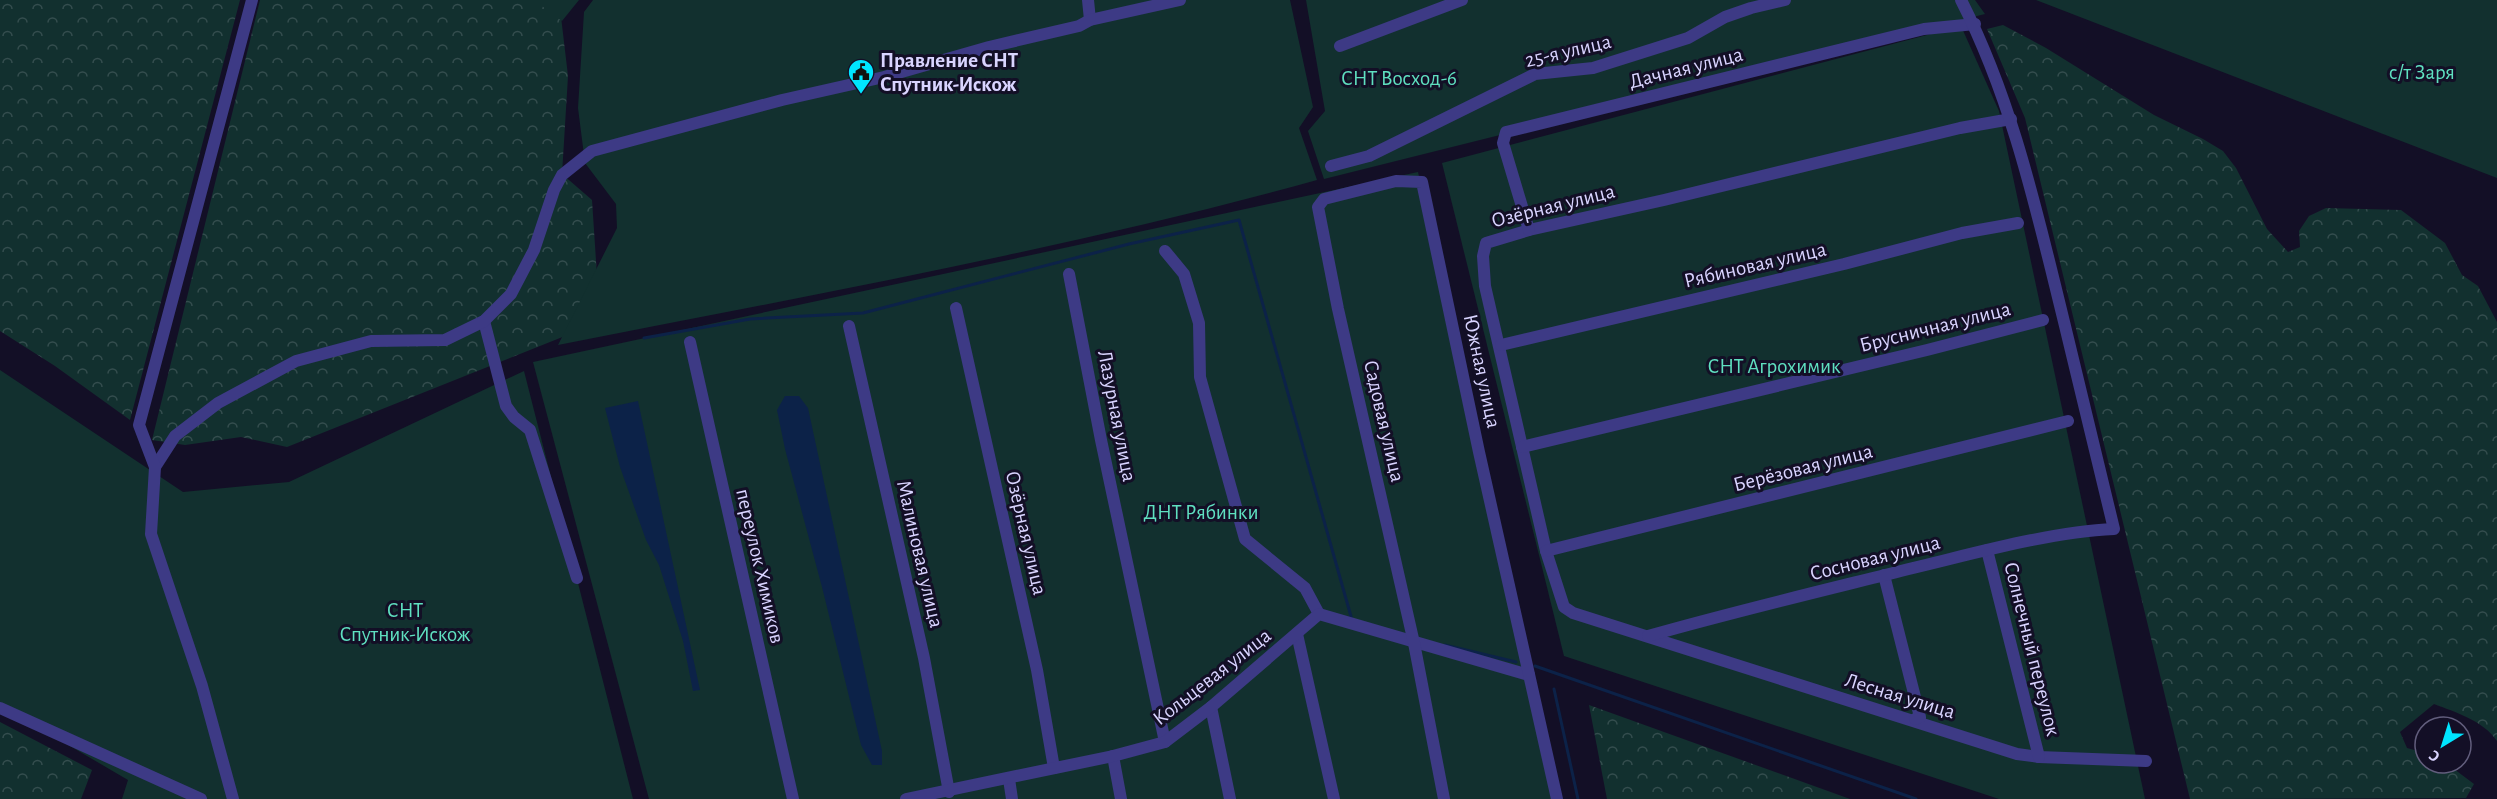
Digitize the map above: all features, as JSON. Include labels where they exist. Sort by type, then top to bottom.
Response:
[{"type":"street","points":[[233,799],[199,675],[151,534],[156,467],[139,425],[252,0]]},
{"type":"street","points":[[1088,0],[1090,20]]},
{"type":"street","points":[[156,467],[175,436],[218,403],[296,361],[371,341],[446,340],[484,321],[511,294],[534,250],[554,190],[562,174],[592,151],[782,100],[884,77],[989,47],[1079,26],[1090,20],[1180,0]]},
{"type":"street","points":[[1340,46],[1462,0]]},
{"type":"street","name":"25-я улица","points":[[1330,166],[1368,156],[1535,74],[1593,68],[1688,38],[1725,16],[1785,0]]},
{"type":"street","points":[[1961,0],[1975,24],[2011,119]]},
{"type":"street","name":"Дачная улица","points":[[1529,230],[1503,143],[1506,132],[1924,29],[1975,24]]},
{"type":"street","name":"Озёрная улица","points":[[1648,636],[1573,613],[1564,607],[1546,551],[1501,345],[1485,286],[1483,256],[1486,243],[1529,230],[1664,200],[1960,128],[2011,119]]},
{"type":"street","name":"Сосновая улица","points":[[1648,636],[1715,617],[1987,550],[2094,530],[2114,529],[2042,231],[2011,119]]},
{"type":"street","name":"Южная улица","points":[[1318,207],[1324,199],[1396,181],[1422,183],[1529,675]]},
{"type":"street","name":"Садовая улица","points":[[1318,207],[1338,309],[1414,643],[1444,799]]},
{"type":"street","name":"Рябиновая улица","points":[[1501,345],[1962,234],[2018,223]]},
{"type":"street","points":[[1165,251],[1184,274],[1199,323],[1200,377],[1245,539],[1305,588],[1319,614],[1529,675],[1557,799]]},
{"type":"street","name":"Лазурная улица","points":[[1069,274],[1101,440],[1166,742]]},
{"type":"street","name":"Озёрная улица","points":[[956,308],[1037,670],[1054,768]]},
{"type":"street","name":"Брусничная улица","points":[[1522,447],[2043,320]]},
{"type":"street","points":[[484,321],[506,406],[514,417],[530,430],[577,578]]},
{"type":"street","name":"Малиновая улица","points":[[849,326],[924,658],[949,792]]},
{"type":"street","name":"переулок Химиков","points":[[690,342],[793,799]]},
{"type":"street","name":"Берёзовая улица","points":[[1546,551],[2068,421]]},
{"type":"street","name":"Солнечный переулок","points":[[1987,550],[2039,757]]},
{"type":"street","points":[[1884,576],[1920,717],[1915,719]]},
{"type":"street","name":"Кольцевая улица","points":[[906,799],[1009,779],[1166,742],[1211,707],[1319,614]]},
{"type":"street","points":[[1298,634],[1334,799]]},
{"type":"street","name":"Лесная улица","points":[[1648,636],[1785,681],[1915,719],[2017,754],[2039,757],[2146,761]]},
{"type":"street","points":[[1211,707],[1230,799]]},
{"type":"street","points":[[0,708],[201,799]]},
{"type":"street","points":[[1113,756],[1121,799]]},
{"type":"street","points":[[1009,779],[1012,799]]},
{"type":"green space","points":[[0,0],[240,0],[130,420],[55,366],[0,331]]},
{"type":"green space","points":[[260,0],[559,0],[568,76],[562,174],[592,200],[600,322],[287,447],[241,437],[185,445],[152,440]]},
{"type":"green space","points":[[534,0],[579,0],[562,21]]},
{"type":"green space","points":[[593,0],[1290,0],[1313,107],[1299,128],[1317,180],[1129,228],[939,270],[558,345],[617,228],[616,204],[585,163],[578,108],[584,12]]},
{"type":"green space","name":"СНТ Восход-6","points":[[1306,0],[1975,0],[1985,14],[1324,179],[1308,131],[1325,111]]},
{"type":"green space","name":"с/т Заря","points":[[2036,0],[2497,0],[2497,178]]},
{"type":"green space","points":[[2003,25],[2046,48],[2154,115],[2223,151],[2236,168],[2267,229],[2288,252],[2300,247],[2299,231],[2309,216],[2326,208],[2401,210],[2445,243],[2462,275],[2478,286],[2497,322],[2497,741],[2485,728],[2473,721],[2473,715],[2462,715],[2434,704],[2421,715],[2413,715],[2413,721],[2400,732],[2407,748],[2413,750],[2413,775],[2462,775],[2474,784],[2466,798],[2190,799],[2025,118],[1987,29]]},
{"type":"green space","name":"СНТ Агрохимик","points":[[1961,26],[1999,111],[2145,799],[1999,799],[1564,656],[1442,163]]},
{"type":"green space","name":"ДНТ Рябинки","points":[[1418,172],[1560,799],[649,799],[533,362]]},
{"type":"green space","name":"СНТ Спутник-Искож","points":[[0,370],[183,492],[289,482],[524,371],[633,799],[122,799],[128,780],[0,705]]},
{"type":"green space","points":[[1589,705],[1850,799],[1607,799]]},
{"type":"green space","points":[[0,722],[92,770],[81,799],[0,799]]},
{"type":"water","points":[[785,396],[799,396],[808,408],[882,751],[882,765],[872,765],[861,745],[785,449],[777,410]]},
{"type":"water","points":[[638,401],[700,690],[693,691],[683,641],[659,565],[646,540],[620,467],[605,408]]},
{"type":"waterway","points":[[644,338],[750,319],[863,313],[1129,244],[1239,220],[1352,620]]},
{"type":"waterway","points":[[1445,645],[1516,662]]},
{"type":"waterway","points":[[1535,666],[1916,799]]},
{"type":"waterway","points":[[1554,689],[1578,799]]},
{"type":"place","name":"Правление СНТ Спутник-Искож","points":[[861,95]]}]
